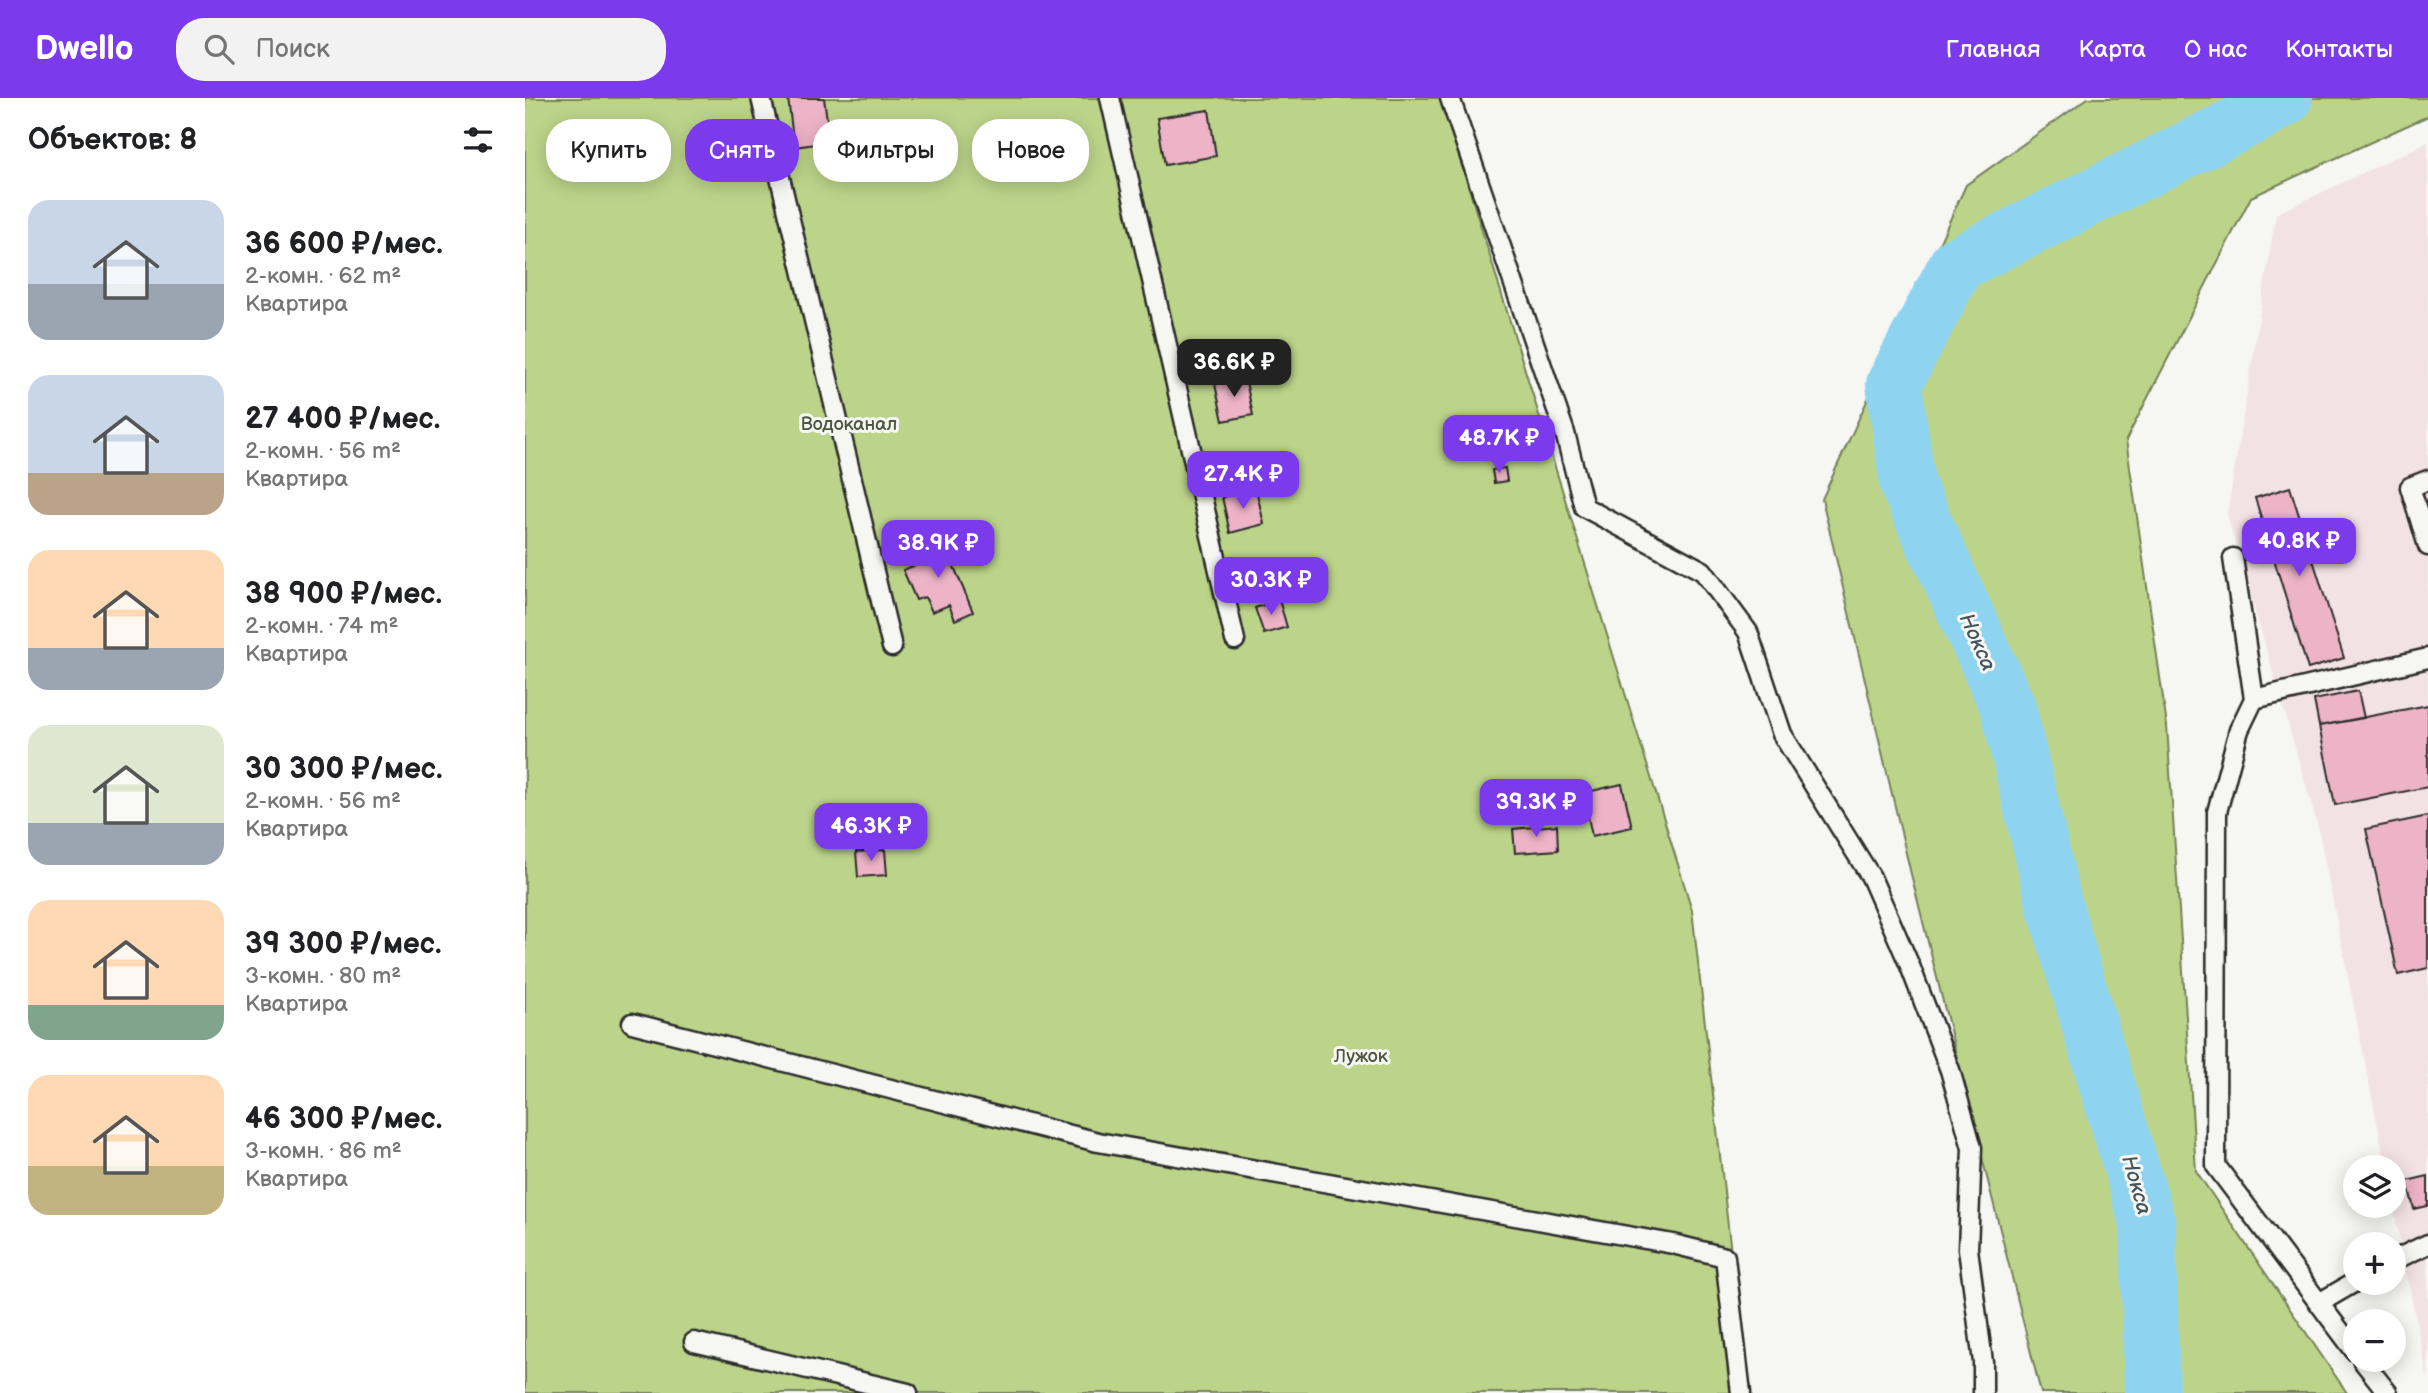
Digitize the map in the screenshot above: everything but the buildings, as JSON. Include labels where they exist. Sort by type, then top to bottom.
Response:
[{"type":"lane","points":[[761,98],[893,647]]},
{"type":"lane","points":[[1110,98],[1234,640]]},
{"type":"lane","points":[[1450,98],[1565,433],[1584,507],[1703,571],[1748,632],[1782,734],[1871,877],[1910,965],[1950,1070],[1972,1149],[1968,1249],[1983,1362],[1983,1393]]},
{"type":"lane","points":[[2428,480],[2410,487],[2428,546]]},
{"type":"lane","points":[[2233,558],[2254,699],[2239,730],[2217,811],[2216,1166],[2343,1335]]},
{"type":"lane","points":[[2254,699],[2428,658]]},
{"type":"lane","points":[[632,1023],[1098,1142],[1673,1244],[1725,1257],[1741,1393]]},
{"type":"lane","points":[[2406,1254],[2428,1244]]},
{"type":"lane","points":[[2319,1303],[2343,1289]]},
{"type":"lane","points":[[694,1342],[908,1393]]},
{"type":"lane","points":[[2372,1372],[2388,1393]]},
{"type":"shaded area","points":[[2428,142],[2428,1380],[2406,1271],[2406,1232],[2398,1232],[2395,1218],[2406,1218],[2406,1155],[2384,1155],[2318,827],[2227,515],[2276,214]]},
{"type":"green space","points":[[525,98],[1441,98],[1692,910],[1747,1393],[525,1393]]},
{"type":"green space","points":[[2088,98],[2428,98],[2428,116],[2251,197],[2126,440],[2167,726],[2196,1171],[2347,1393],[2041,1393],[1911,874],[1822,499],[1966,185]]},
{"type":"waterway","name":"Нокса","points":[[2152,1393],[2148,1224],[2055,907],[2008,707],[1908,486],[1894,384],[1957,264],[2262,112],[2285,98]]},
{"type":"park label","name":"Водоканал","points":[[849,423]]},
{"type":"park label","name":"Лужок","points":[[1361,1055]]}]
